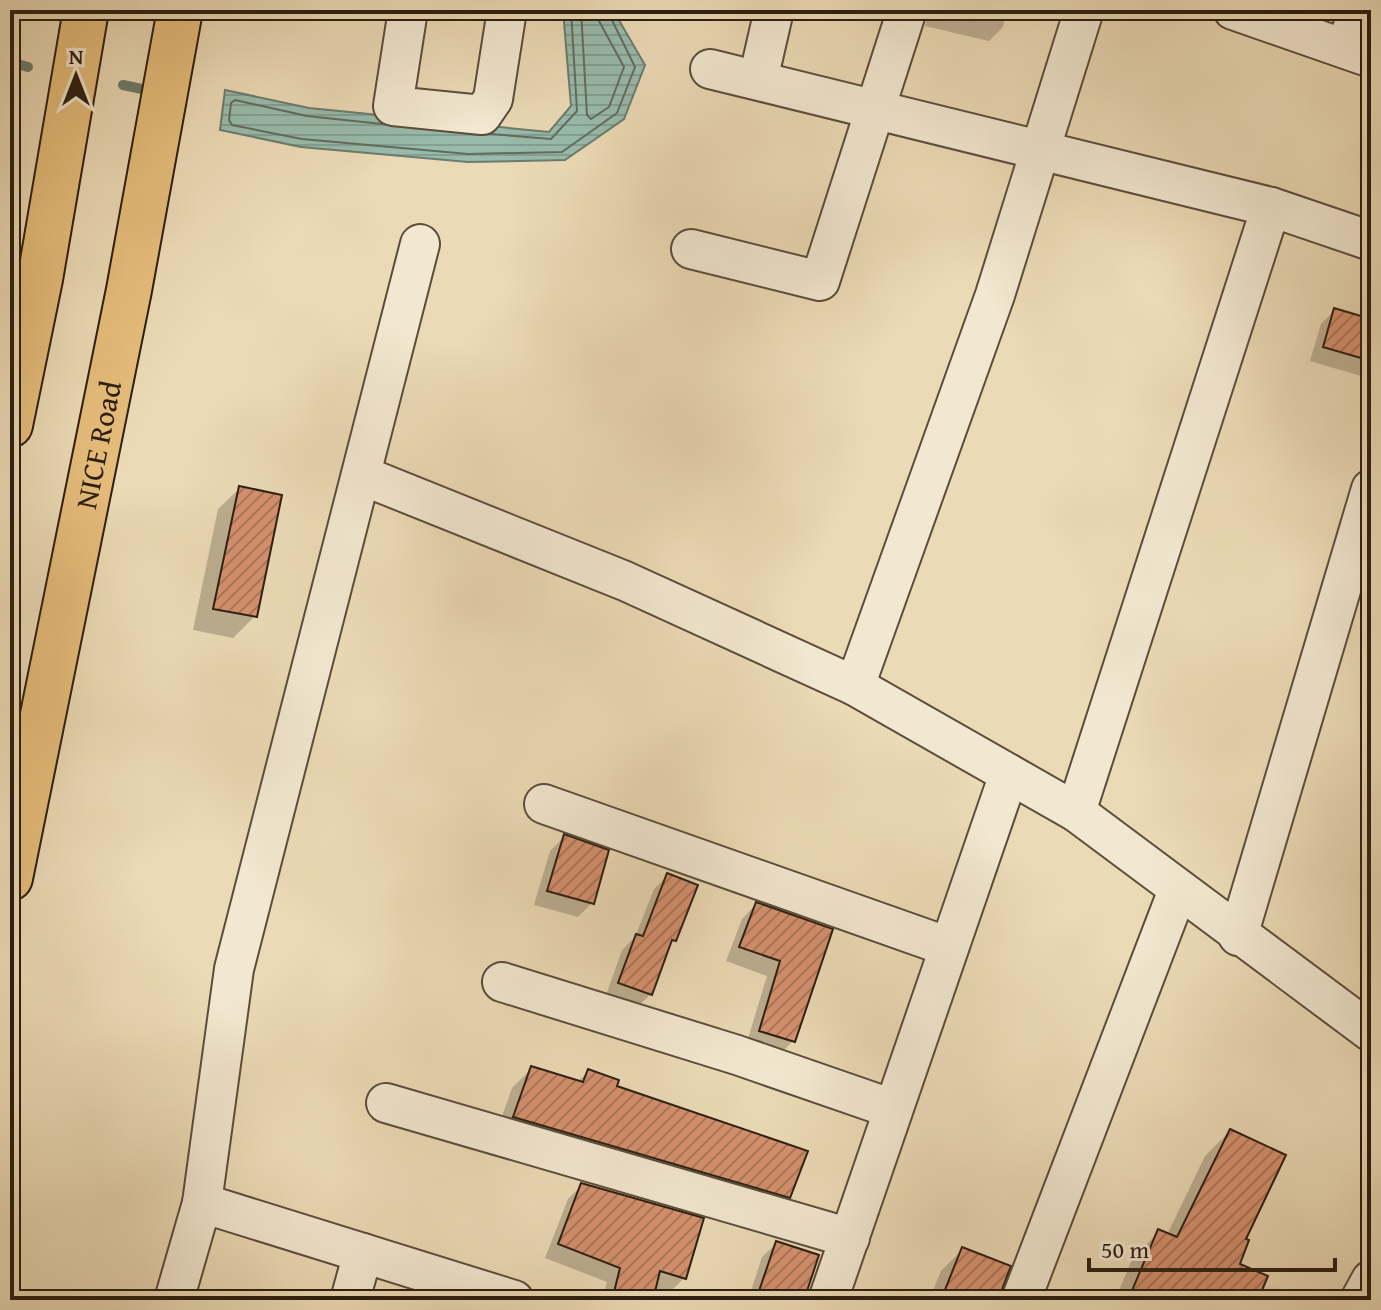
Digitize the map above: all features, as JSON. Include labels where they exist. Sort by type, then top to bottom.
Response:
[{"type":"highway","points":[[10,425],[40,279],[86,10]]},
{"type":"highway","name":"NICE Road","points":[[10,878],[129,290],[180,10]]},
{"type":"street","points":[[408,10],[393,106],[482,115],[493,99],[507,10]]},
{"type":"street","points":[[758,80],[774,10]]},
{"type":"street","points":[[691,249],[820,281],[907,10]]},
{"type":"street","points":[[855,686],[995,295],[1084,10]]},
{"type":"street","points":[[1233,10],[1358,53],[1358,10]]},
{"type":"street","points":[[710,69],[1271,207],[1371,241]]},
{"type":"street","points":[[1076,812],[1271,207]]},
{"type":"street","points":[[174,1300],[202,1203],[234,969],[420,244]]},
{"type":"street","points":[[361,475],[625,581],[855,686],[1076,812],[1238,936],[1371,1032]]},
{"type":"street","points":[[1238,936],[1371,489]]},
{"type":"street","points":[[828,1300],[1009,774]]},
{"type":"street","points":[[544,804],[949,947]]},
{"type":"street","points":[[1021,1300],[1178,890]]},
{"type":"street","points":[[502,982],[737,1055],[893,1109]]},
{"type":"street","points":[[386,1103],[850,1238]]},
{"type":"street","points":[[202,1203],[514,1300]]},
{"type":"street","points":[[350,1300],[363,1253]]},
{"type":"street","points":[[1360,1300],[1371,1280]]},
{"type":"water","points":[[563,10],[613,10],[645,65],[624,119],[565,160],[468,162],[301,147],[220,130],[225,90],[309,108],[549,132],[571,106]]},
{"type":"building","points":[[1334,308],[1371,319],[1371,361],[1323,347]]},
{"type":"building","points":[[239,486],[282,495],[257,617],[213,609]]},
{"type":"building","points":[[564,834],[609,850],[594,904],[547,891]]},
{"type":"building","points":[[667,873],[698,885],[676,941],[672,940],[652,995],[618,983],[636,934],[643,936]]},
{"type":"building","points":[[756,902],[833,929],[795,1042],[759,1031],[780,961],[739,947]]},
{"type":"building","points":[[531,1066],[583,1082],[588,1069],[619,1080],[617,1086],[808,1151],[790,1198],[513,1117]]},
{"type":"building","points":[[1230,1129],[1286,1155],[1246,1239],[1249,1240],[1240,1264],[1268,1276],[1258,1300],[1128,1300],[1158,1229],[1177,1237]]},
{"type":"building","points":[[581,1183],[704,1218],[686,1279],[660,1271],[653,1300],[612,1300],[620,1268],[558,1244]]},
{"type":"building","points":[[776,1241],[819,1255],[804,1300],[777,1300],[758,1294]]},
{"type":"building","points":[[962,1247],[1011,1266],[998,1300],[941,1300]]},
{"type":"waterway","points":[[10,62],[28,67]]},
{"type":"waterway","points":[[123,85],[142,89]]}]
